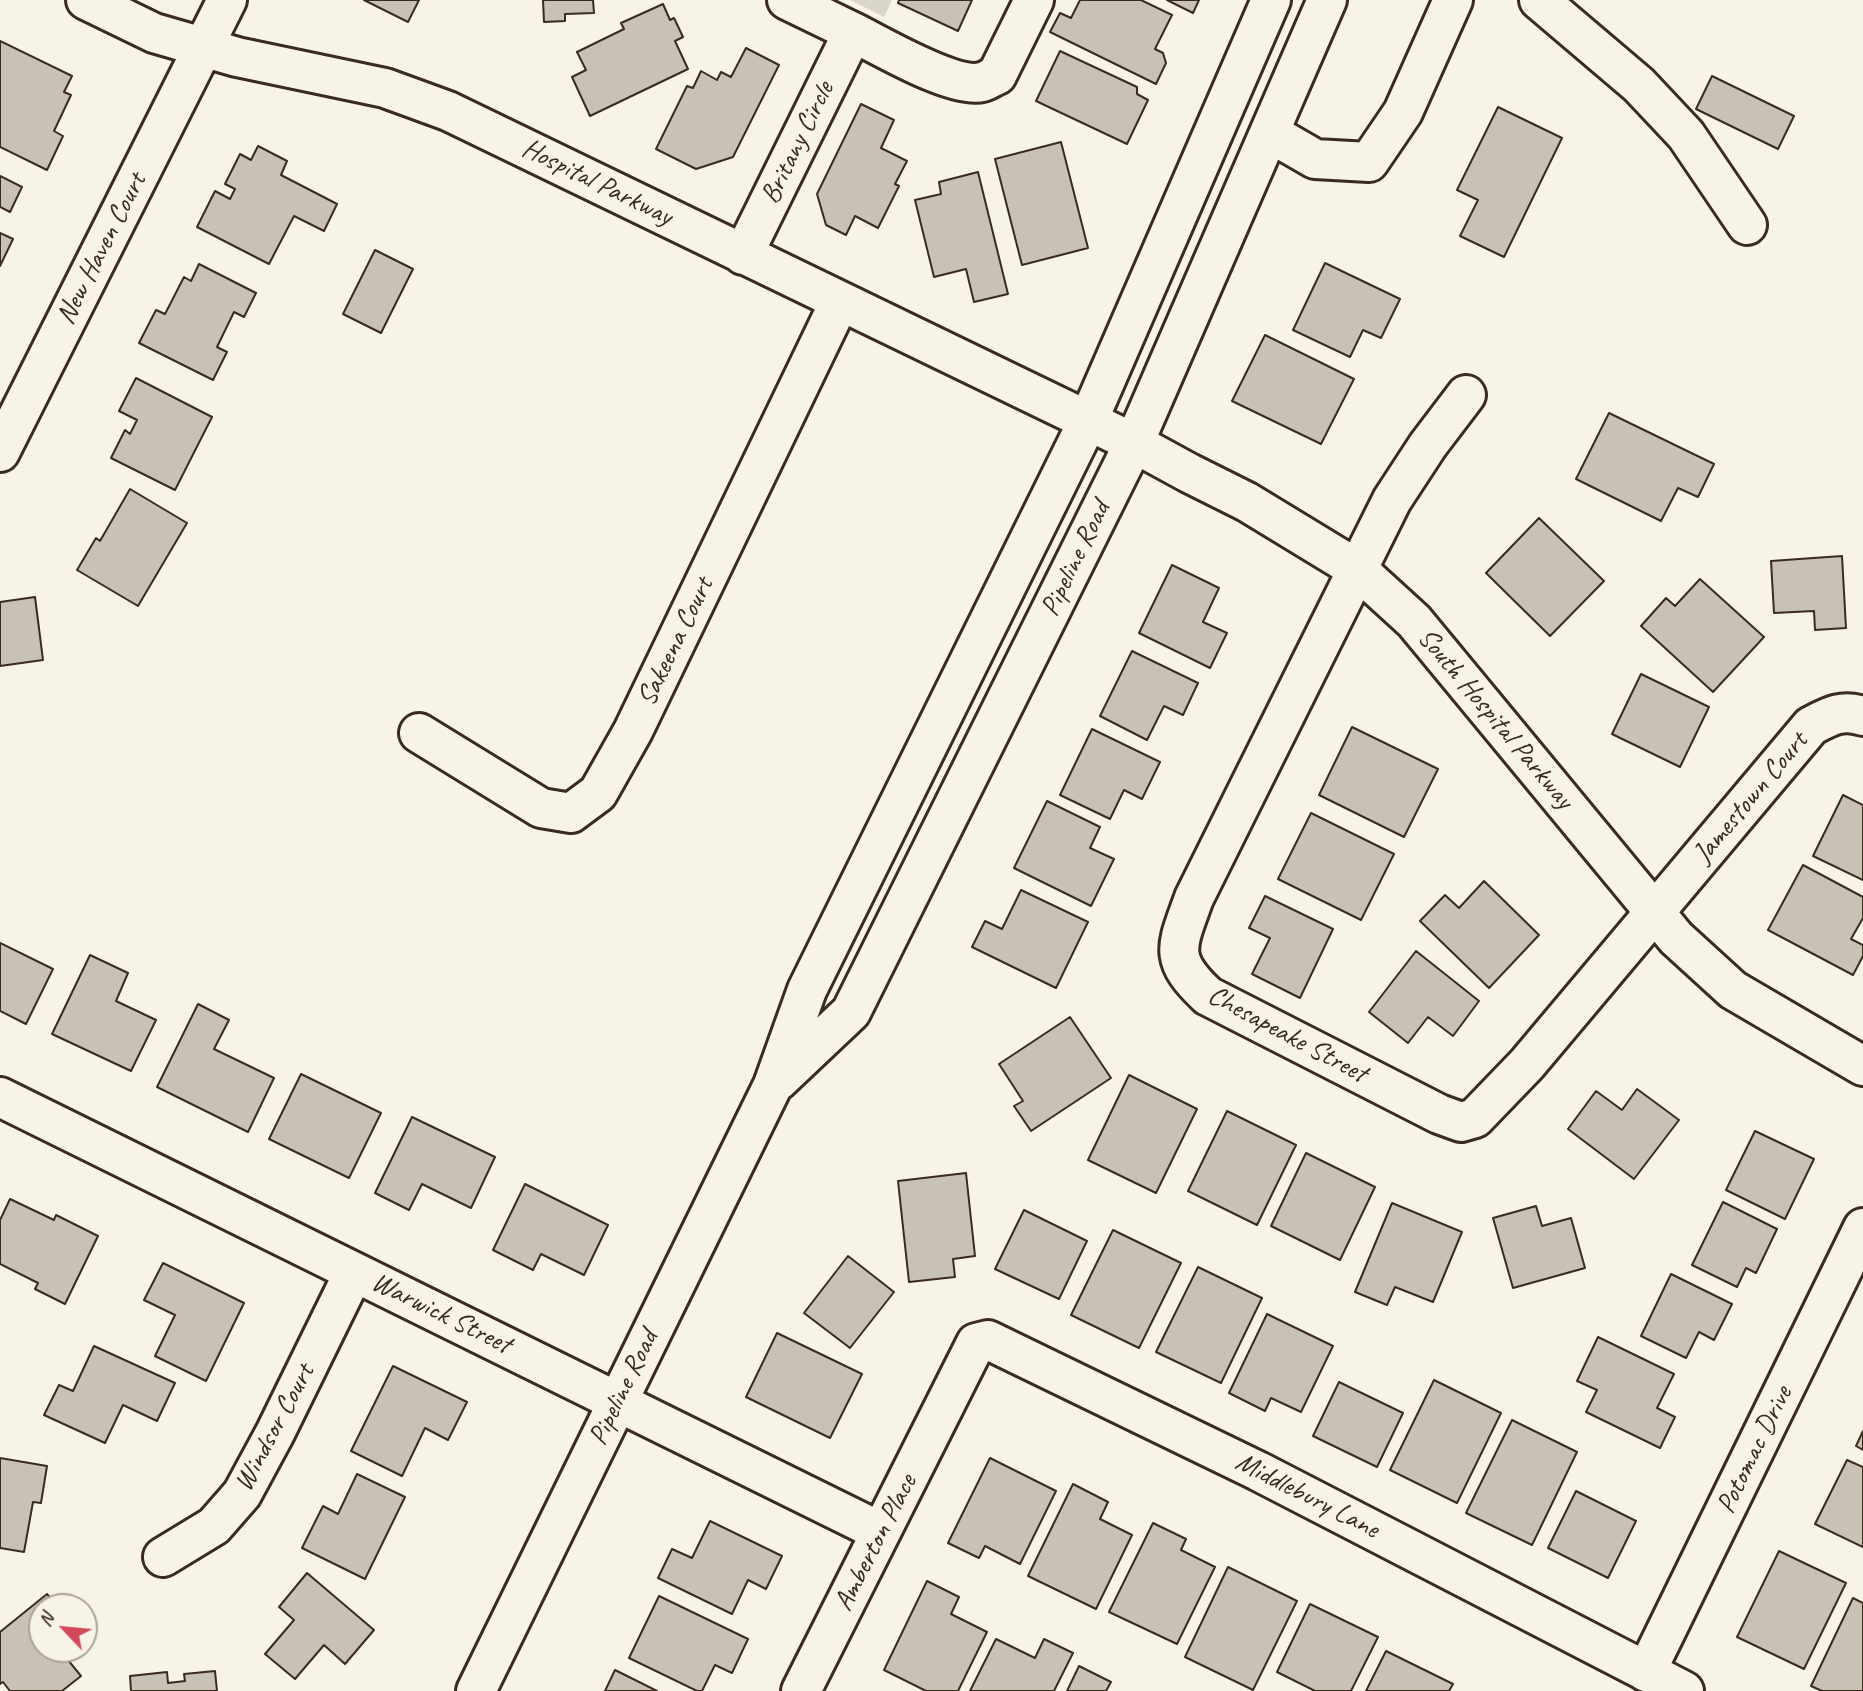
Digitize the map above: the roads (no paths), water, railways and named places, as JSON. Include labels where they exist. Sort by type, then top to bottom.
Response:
[{"type":"street","name":"Hospital Parkway","points":[[86,0],[154,33],[237,57],[385,88],[448,111],[1088,421]]},
{"type":"street","name":"New Haven Court","points":[[0,452],[227,0]]},
{"type":"street","points":[[786,0],[941,75],[961,82],[981,83],[997,75],[1034,0]]},
{"type":"street","name":"Pipeline Road","points":[[476,1691],[773,1085],[807,990],[1088,421],[1271,0]]},
{"type":"street","name":"Pipeline Road","points":[[773,1085],[851,1012],[1134,443],[1327,0]]},
{"type":"street","points":[[1270,133],[1315,159],[1369,162],[1403,112],[1453,0]]},
{"type":"street","points":[[1539,0],[1639,85],[1686,135],[1747,225]]},
{"type":"street","name":"Britany Circle","points":[[743,255],[853,32]]},
{"type":"street","name":"Sakeena Court","points":[[419,733],[541,808],[571,813],[598,793],[633,731],[840,301]]},
{"type":"street","name":"Chesapeake Street","points":[[1466,396],[1428,444],[1392,500],[1194,898],[1178,942],[1179,960],[1189,978],[1208,996],[1440,1114],[1461,1122],[1475,1118],[1527,1064],[1654,912]]},
{"type":"street","name":"South Hospital Parkway","points":[[1088,421],[1247,502],[1357,569],[1414,621],[1675,938],[1733,990],[1863,1066]]},
{"type":"street","name":"Jamestown Court","points":[[1654,912],[1811,726],[1836,713],[1849,711],[1863,716]]},
{"type":"street","name":"Warwick Street","points":[[0,1097],[881,1532]]},
{"type":"street","name":"Potomac Drive","points":[[1646,1672],[1863,1228]]},
{"type":"street","name":"Windsor Court","points":[[163,1557],[214,1527],[242,1494],[354,1272]]},
{"type":"street","name":"Middlebury Lane","points":[[950,1394],[976,1343],[988,1340],[1258,1471],[1684,1691]]},
{"type":"street","name":"Amberton Place","points":[[801,1691],[950,1394]]}]
